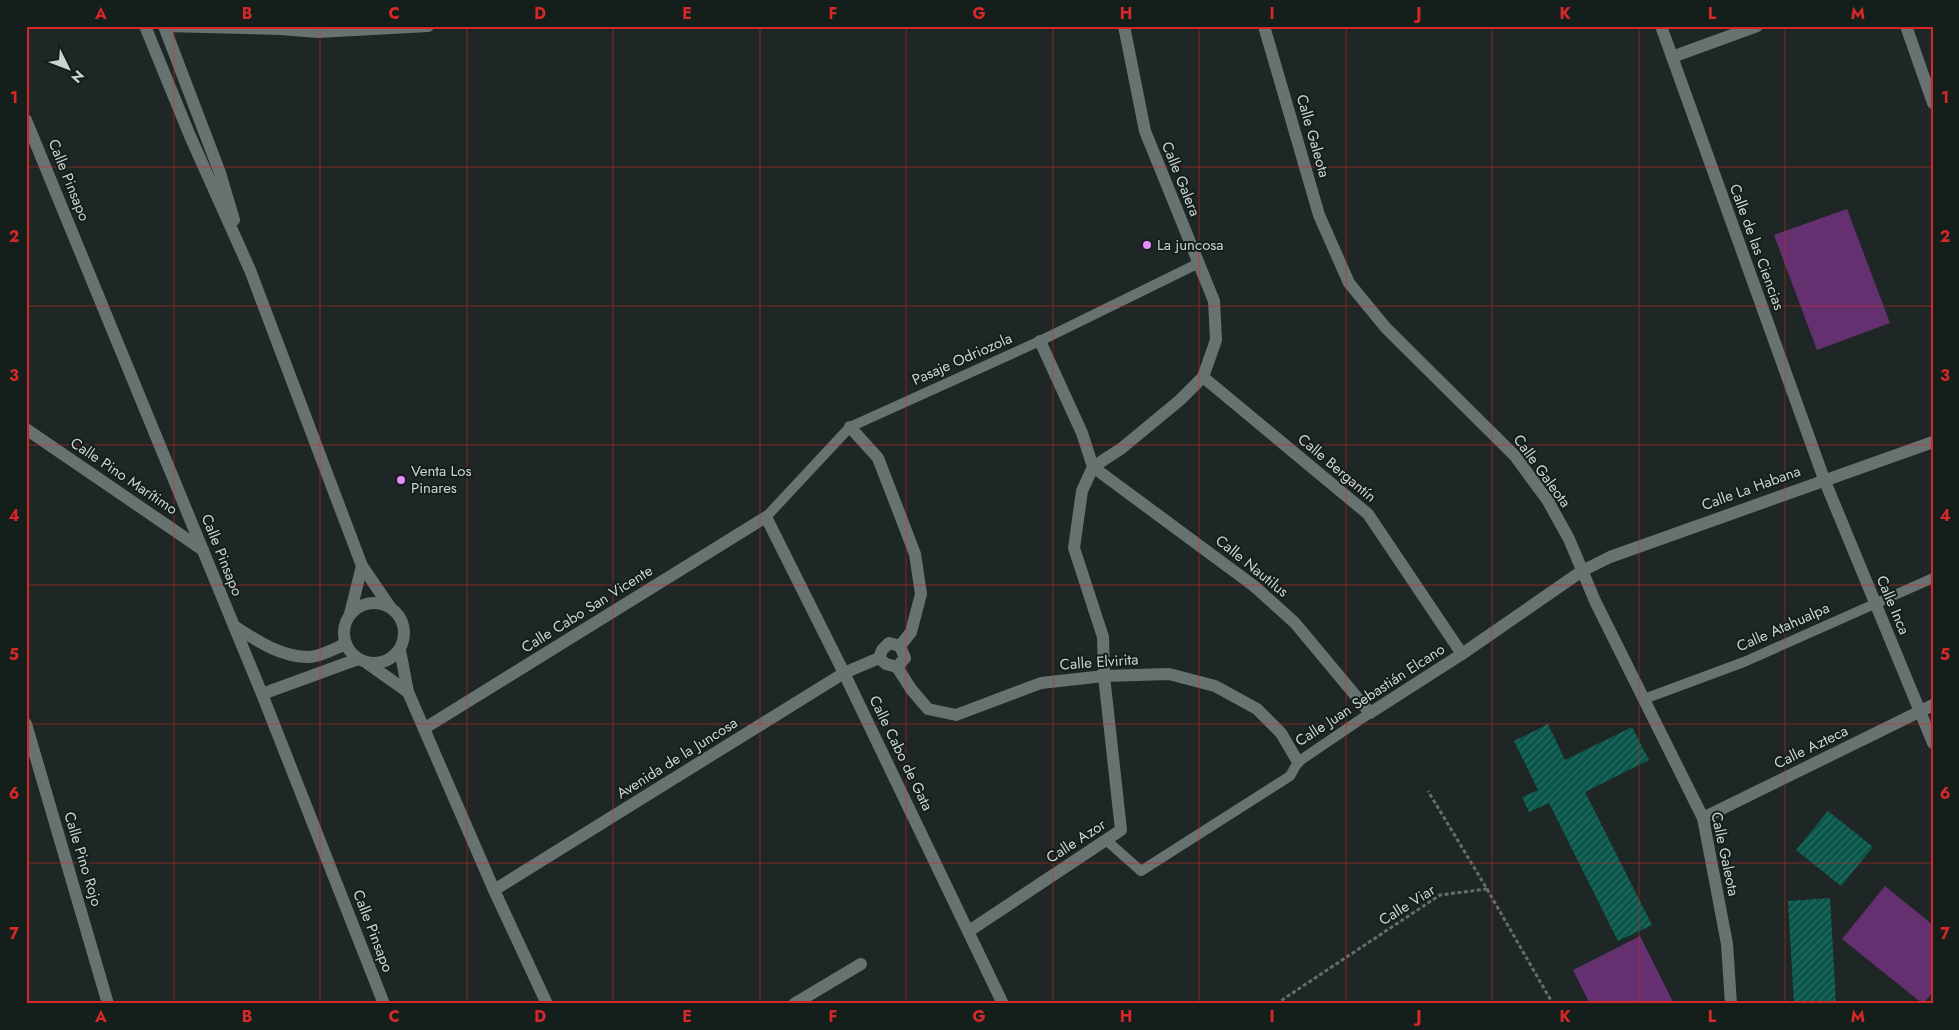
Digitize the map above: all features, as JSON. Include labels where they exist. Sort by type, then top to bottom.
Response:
[{"type":"street","points":[[145,26],[190,136],[250,270],[362,566],[402,621],[404,640],[400,650],[386,661],[362,661],[262,694]]},
{"type":"street","points":[[250,270],[220,173],[164,26],[281,28],[318,32],[428,26]]},
{"type":"street","name":"Calle Galera","points":[[1094,466],[1122,448],[1180,400],[1203,377],[1216,340],[1214,301],[1197,264],[1145,131],[1124,26]]},
{"type":"street","name":"Calle Galeota","points":[[1264,26],[1319,215],[1350,282],[1386,328],[1474,413],[1515,456],[1548,501],[1569,539],[1582,571],[1703,818],[1727,944],[1731,1004]]},
{"type":"street","name":"Calle de las Ciencias","points":[[1661,26],[1824,479]]},
{"type":"street","points":[[1672,57],[1757,26]]},
{"type":"street","points":[[1906,26],[1933,103]]},
{"type":"street","name":"Calle Pinsapo","points":[[26,120],[262,694],[384,1004]]},
{"type":"street","name":"Pasaje Odriozola","points":[[766,517],[850,427],[1040,341],[1197,264]]},
{"type":"street","points":[[1040,341],[1082,433],[1094,466],[1082,491],[1074,548],[1103,637],[1104,676]]},
{"type":"street","name":"Calle Bergantín","points":[[1203,377],[1368,514],[1462,654]]},
{"type":"street","points":[[850,427],[878,458],[915,554],[922,594],[910,632],[900,646]]},
{"type":"street","name":"Calle Pino Marítimo","points":[[26,429],[203,550]]},
{"type":"street","name":"Calle La Habana","points":[[1582,571],[1610,557],[1824,479],[1933,442]]},
{"type":"street","name":"Calle Nautilus","points":[[1094,466],[1254,586],[1295,623],[1370,712]]},
{"type":"street","name":"Calle Inca","points":[[1824,479],[1933,743]]},
{"type":"street","name":"Calle Cabo de Gata","points":[[766,517],[1003,1004]]},
{"type":"street","name":"Calle Cabo San Vicente","points":[[425,728],[766,517]]},
{"type":"street","points":[[362,566],[350,614],[345,624],[344,635],[346,644],[362,661],[408,692]]},
{"type":"street","name":"Calle Juan Sebastián Elcano","points":[[1106,840],[1141,871],[1290,776],[1298,762],[1370,712],[1462,654],[1582,571]]},
{"type":"street","name":"Calle Atahualpa","points":[[1644,700],[1744,662],[1933,578]]},
{"type":"street","points":[[350,614],[358,607],[371,603],[390,607]]},
{"type":"street","points":[[234,626],[280,652],[310,657],[346,644]]},
{"type":"street","points":[[888,643],[900,646],[905,658],[897,667],[886,664],[879,658],[882,650],[888,643]]},
{"type":"street","points":[[400,650],[408,692],[494,890],[547,1004]]},
{"type":"street","name":"Avenida de la Juncosa","points":[[494,890],[844,674],[879,658]]},
{"type":"street","name":"Calle Elvirita","points":[[897,667],[911,690],[928,709],[956,715],[1041,682],[1104,676],[1168,674],[1216,686],[1257,709],[1281,733],[1298,762]]},
{"type":"street","name":"Calle Azor","points":[[968,931],[1121,830],[1104,676]]},
{"type":"street","name":"Calle Azteca","points":[[1703,818],[1933,705]]},
{"type":"street","name":"Calle Pino Rojo","points":[[26,724],[108,1004]]},
{"type":"street","points":[[794,1004],[861,964]]},
{"type":"path","points":[[1428,791],[1553,1004]]},
{"type":"path","name":"Calle Viar","points":[[1276,1004],[1440,895],[1487,889]]},
{"type":"shaded area","points":[[1847,209],[1890,323],[1817,350],[1774,235]]},
{"type":"shaded area","points":[[1885,886],[1933,925],[1933,992],[1923,1004],[1842,939]]},
{"type":"shaded area","points":[[1640,936],[1674,1004],[1590,1004],[1573,970]]},
{"type":"building","points":[[1548,724],[1565,760],[1632,727],[1649,760],[1585,792],[1652,925],[1618,941],[1549,803],[1529,812],[1522,797],[1538,790],[1514,741]]},
{"type":"building","points":[[1828,811],[1873,847],[1841,886],[1796,850]]},
{"type":"building","points":[[1830,898],[1836,1004],[1794,1004],[1788,901]]},
{"type":"place","name":"La juncosa","points":[[1147,245]]},
{"type":"place","name":"Venta Los Pinares","points":[[401,480]]}]
